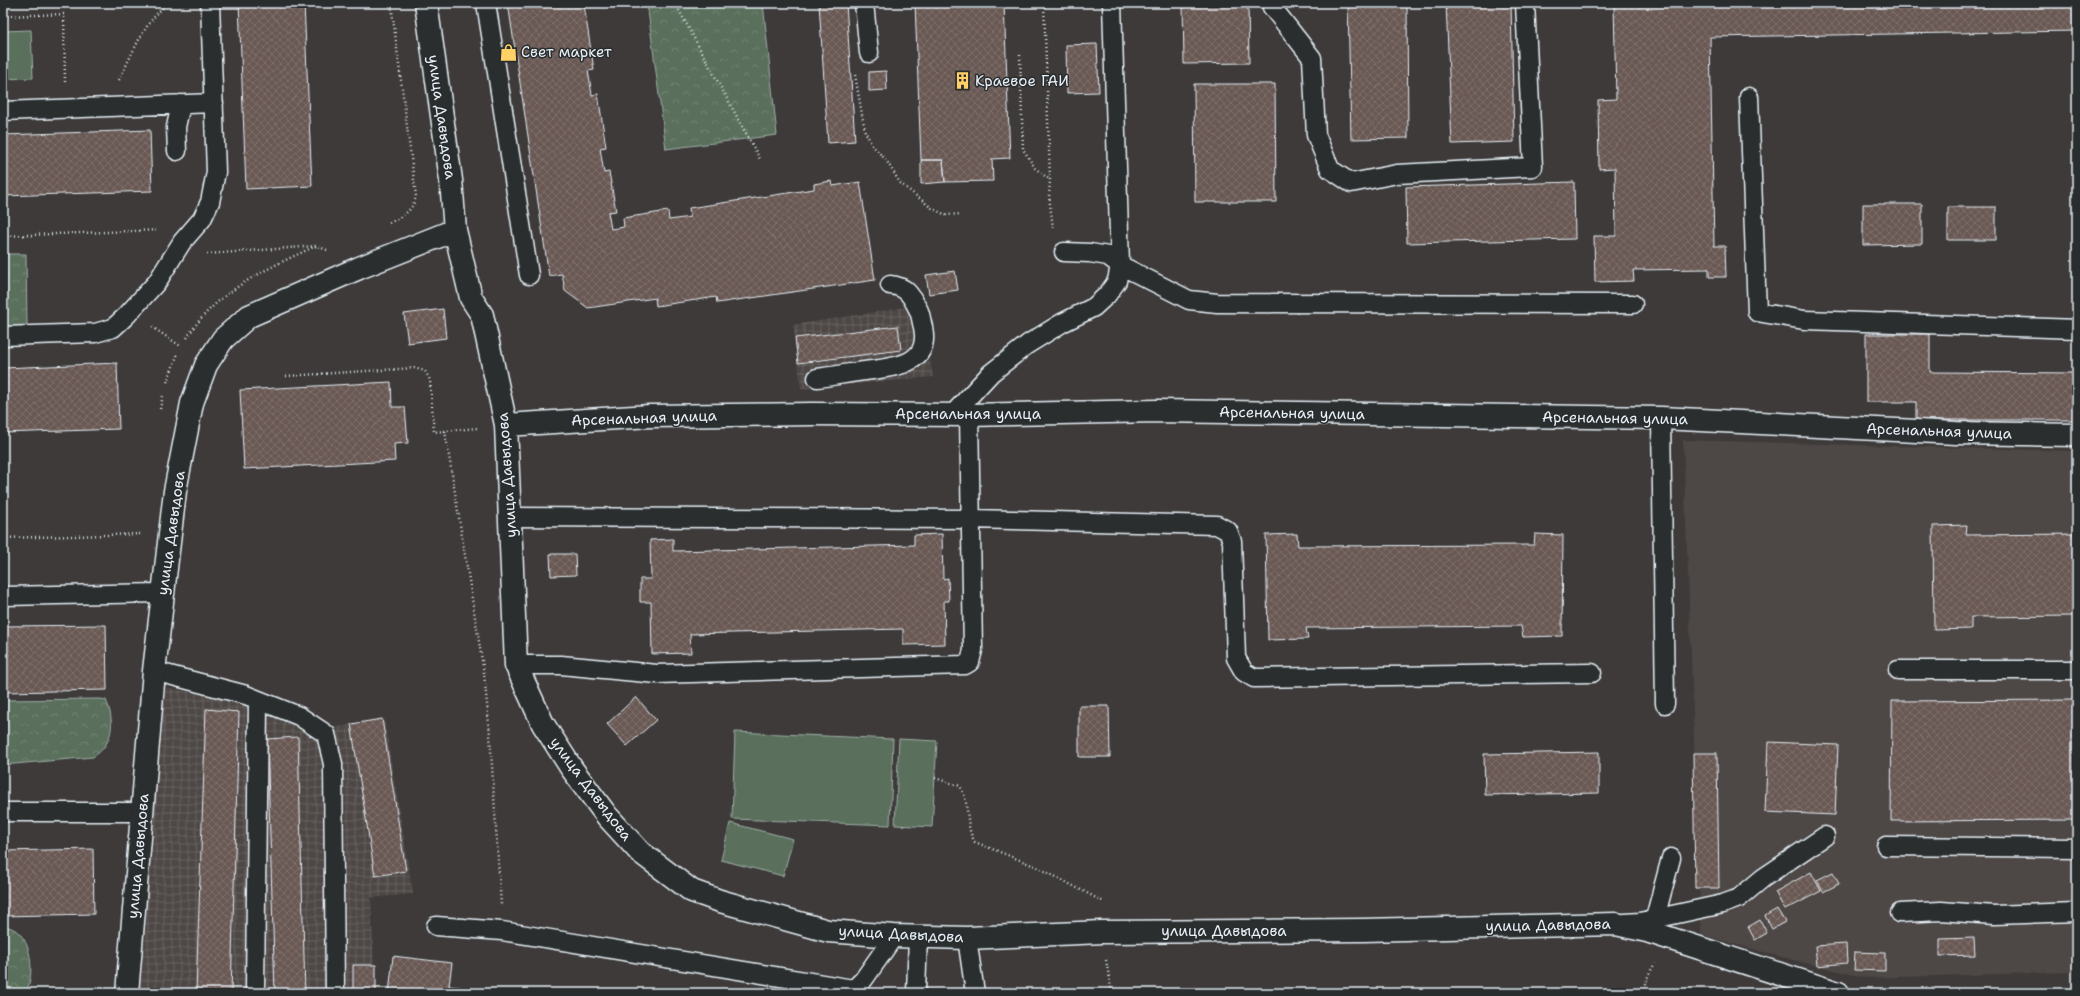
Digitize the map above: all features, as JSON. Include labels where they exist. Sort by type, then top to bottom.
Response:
[{"type":"street","name":"улица Давыдова","points":[[426,3],[451,180],[455,230],[471,298],[482,315],[506,425],[516,665],[543,724],[572,769],[607,816],[640,852],[692,891],[755,912],[828,931],[894,936],[967,938],[1109,932],[1363,930],[1616,924],[1654,933],[1838,993]]},
{"type":"street","name":"улица Давыдова","points":[[127,993],[154,671],[175,491],[192,402],[206,365],[223,339],[249,316],[287,298],[455,230]]},
{"type":"street","name":"Арсенальная улица","points":[[506,425],[658,415],[961,414],[1157,411],[1661,418],[1956,433],[2077,435]]},
{"type":"lane","points":[[3,336],[95,333],[113,328],[157,282],[194,228],[202,219],[210,202],[216,172],[210,3]]},
{"type":"lane","points":[[486,3],[528,275]]},
{"type":"lane","points":[[864,3],[869,53]]},
{"type":"lane","points":[[516,665],[561,665],[657,674],[965,665],[970,662],[972,650],[970,520],[961,414],[991,373],[1009,358],[1062,323],[1094,307],[1107,295],[1117,281],[1120,265],[1112,3]]},
{"type":"lane","points":[[1271,3],[1281,19],[1312,58],[1316,136],[1330,169],[1351,183],[1397,174],[1533,166],[1525,3]]},
{"type":"lane","points":[[1749,97],[1757,312],[1804,320],[2077,329]]},
{"type":"lane","points":[[3,111],[214,103]]},
{"type":"lane","points":[[177,151],[176,127],[181,104]]},
{"type":"lane","points":[[1064,252],[1090,253],[1108,256],[1120,265],[1189,300],[1217,303],[1634,304]]},
{"type":"lane","points":[[817,378],[902,365],[917,357],[924,345],[924,332],[919,311],[910,293],[899,286],[890,285]]},
{"type":"lane","points":[[1661,418],[1665,704]]},
{"type":"lane","points":[[510,517],[970,520],[1217,525],[1228,531],[1232,541],[1236,658],[1244,672],[1254,678],[1592,672]]},
{"type":"lane","points":[[3,596],[163,593]]},
{"type":"lane","points":[[1898,670],[2077,670]]},
{"type":"lane","points":[[154,671],[246,695],[299,716],[326,734],[331,748],[333,764],[335,993]]},
{"type":"lane","points":[[255,993],[258,700]]},
{"type":"lane","points":[[3,812],[141,812]]},
{"type":"lane","points":[[1616,924],[1655,918],[1723,904],[1739,898],[1763,878],[1825,836]]},
{"type":"lane","points":[[1886,846],[2077,848]]},
{"type":"lane","points":[[1655,918],[1671,858]]},
{"type":"lane","points":[[1900,914],[1941,911],[1994,915],[2077,912]]},
{"type":"lane","points":[[436,926],[502,931],[851,991],[864,979],[894,936]]},
{"type":"lane","points":[[916,993],[918,936]]},
{"type":"lane","points":[[967,938],[976,993]]},
{"type":"path","points":[[105,107],[142,34],[159,11],[169,3]]},
{"type":"path","points":[[384,226],[405,215],[413,208],[416,196],[391,3]]},
{"type":"path","points":[[675,3],[760,159]]},
{"type":"path","points":[[1044,3],[1050,180],[1049,196],[1054,237],[1064,252]]},
{"type":"path","points":[[3,16],[64,14],[66,109]]},
{"type":"path","points":[[1020,55],[1023,148],[1035,168],[1050,180]]},
{"type":"path","points":[[854,71],[865,130],[872,145],[886,160],[900,183],[917,198],[933,209],[946,215],[961,214]]},
{"type":"path","points":[[3,236],[194,228]]},
{"type":"path","points":[[174,256],[316,246]]},
{"type":"path","points":[[135,306],[151,326],[182,347]]},
{"type":"path","points":[[286,376],[414,368],[425,371],[430,380],[434,432],[445,432],[484,673],[490,735],[500,880]]},
{"type":"path","points":[[3,538],[145,534]]},
{"type":"path","points":[[935,778],[960,786],[966,796],[970,835],[975,842],[1037,867],[1107,904]]},
{"type":"shaded area","points":[[920,305],[933,377],[801,389],[793,325]]},
{"type":"shaded area","points":[[1683,440],[2077,451],[2077,972],[1866,978],[1701,935]]},
{"type":"shaded area","points":[[164,687],[246,703],[317,731],[384,718],[413,894],[371,898],[375,993],[137,993]]},
{"type":"green space","points":[[647,3],[763,3],[777,135],[666,149]]},
{"type":"green space","points":[[31,30],[33,78],[3,79],[3,31]]},
{"type":"green space","points":[[3,254],[26,254],[27,327],[3,327]]},
{"type":"green space","points":[[3,700],[106,700],[109,708],[111,716],[111,732],[105,746],[93,757],[3,765]]},
{"type":"green space","points":[[735,732],[893,739],[890,825],[732,819]]},
{"type":"green space","points":[[899,739],[937,741],[932,827],[895,825]]},
{"type":"green space","points":[[730,823],[793,839],[783,876],[721,860]]},
{"type":"green space","points":[[3,926],[13,929],[20,934],[26,943],[31,963],[31,974],[26,993],[3,993]]},
{"type":"building","points":[[239,3],[304,3],[312,186],[246,189]]},
{"type":"building","points":[[508,3],[584,5],[594,70],[588,71],[592,95],[598,94],[606,147],[600,148],[604,173],[609,172],[616,211],[608,212],[611,229],[624,227],[623,218],[668,211],[669,220],[690,217],[689,208],[814,189],[814,184],[831,181],[832,186],[860,182],[875,280],[717,303],[716,297],[656,306],[655,298],[588,308],[565,291],[562,274],[549,276]]},
{"type":"building","points":[[819,3],[846,3],[855,141],[828,143]]},
{"type":"building","name":"Краевое ГАИ","points":[[915,3],[1004,3],[1010,158],[992,159],[993,181],[945,182],[943,160],[921,160]]},
{"type":"building","points":[[1183,3],[1248,3],[1249,63],[1184,64]]},
{"type":"building","points":[[1348,3],[1407,3],[1408,138],[1351,139]]},
{"type":"building","points":[[1446,3],[1511,3],[1514,142],[1452,144]]},
{"type":"building","points":[[1614,3],[2077,3],[2077,31],[1710,37],[1714,246],[1725,246],[1726,277],[1709,277],[1709,269],[1633,270],[1634,281],[1595,282],[1594,236],[1616,236],[1615,168],[1599,169],[1598,100],[1616,99]]},
{"type":"building","points":[[1097,44],[1099,92],[1067,93],[1066,45]]},
{"type":"building","points":[[886,71],[887,90],[869,91],[869,72]]},
{"type":"building","points":[[1194,84],[1275,84],[1276,202],[1195,202]]},
{"type":"building","points":[[150,130],[152,191],[3,196],[3,135]]},
{"type":"building","points":[[921,160],[943,160],[945,182],[921,184]]},
{"type":"building","points":[[1574,182],[1575,239],[1407,243],[1406,187]]},
{"type":"building","points":[[1863,204],[1922,204],[1922,244],[1863,245]]},
{"type":"building","points":[[1948,207],[1996,207],[1996,240],[1948,240]]},
{"type":"building","points":[[955,271],[958,290],[929,294],[926,275]]},
{"type":"building","points":[[443,309],[446,338],[408,343],[404,314]]},
{"type":"building","points":[[898,326],[901,350],[798,363],[795,338]]},
{"type":"building","points":[[1866,334],[1930,334],[1930,372],[2077,373],[2077,420],[1916,420],[1916,402],[1866,402]]},
{"type":"building","points":[[117,363],[119,429],[3,433],[3,368]]},
{"type":"building","points":[[391,382],[392,407],[405,407],[408,443],[394,444],[395,461],[244,469],[240,390]]},
{"type":"building","points":[[1967,525],[1966,535],[2077,534],[2077,616],[1971,617],[1971,629],[1934,630],[1933,526]]},
{"type":"building","points":[[942,534],[943,579],[948,578],[949,601],[944,601],[945,644],[903,645],[903,629],[690,634],[691,653],[652,654],[651,602],[640,602],[640,579],[651,579],[650,540],[673,539],[673,551],[914,545],[914,535]]},
{"type":"building","points":[[1297,534],[1298,546],[1534,545],[1535,534],[1563,535],[1562,636],[1523,637],[1521,626],[1306,628],[1308,639],[1268,640],[1266,535]]},
{"type":"building","points":[[550,554],[575,554],[576,575],[551,576]]},
{"type":"building","points":[[106,625],[107,690],[3,692],[3,626]]},
{"type":"building","points":[[636,697],[656,720],[627,746],[607,724]]},
{"type":"building","points":[[2077,700],[2077,820],[1891,821],[1892,701]]},
{"type":"building","points":[[1079,706],[1109,706],[1110,757],[1079,757]]},
{"type":"building","points":[[206,709],[239,712],[231,993],[196,993]]},
{"type":"building","points":[[382,719],[406,871],[375,876],[351,724]]},
{"type":"building","points":[[298,737],[305,993],[275,993],[267,739]]},
{"type":"building","points":[[1768,742],[1838,745],[1835,815],[1765,812]]},
{"type":"building","points":[[1599,752],[1599,793],[1485,795],[1484,754]]},
{"type":"building","points":[[1693,753],[1717,753],[1719,888],[1695,888]]},
{"type":"building","points":[[93,849],[94,914],[3,916],[3,851]]},
{"type":"building","points":[[1811,872],[1821,891],[1785,910],[1775,892]]},
{"type":"building","points":[[1833,872],[1839,884],[1823,892],[1817,880]]},
{"type":"building","points":[[1777,909],[1785,922],[1772,929],[1765,916]]},
{"type":"building","points":[[1760,920],[1767,933],[1755,940],[1748,927]]},
{"type":"building","points":[[1974,938],[1975,955],[1940,956],[1940,939]]},
{"type":"building","points":[[1846,944],[1847,963],[1817,966],[1815,946]]},
{"type":"building","points":[[1855,952],[1885,953],[1885,971],[1854,970]]},
{"type":"building","points":[[393,956],[452,963],[449,986],[509,993],[389,993]]},
{"type":"building","points":[[353,965],[376,965],[376,993],[353,993]]},
{"type":"building","points":[[683,990],[709,993],[683,993]]},
{"type":"place","name":"Свет маркет","points":[[508,52]]},
{"type":"place","name":"Краевое ГАИ","points":[[962,81]]}]
